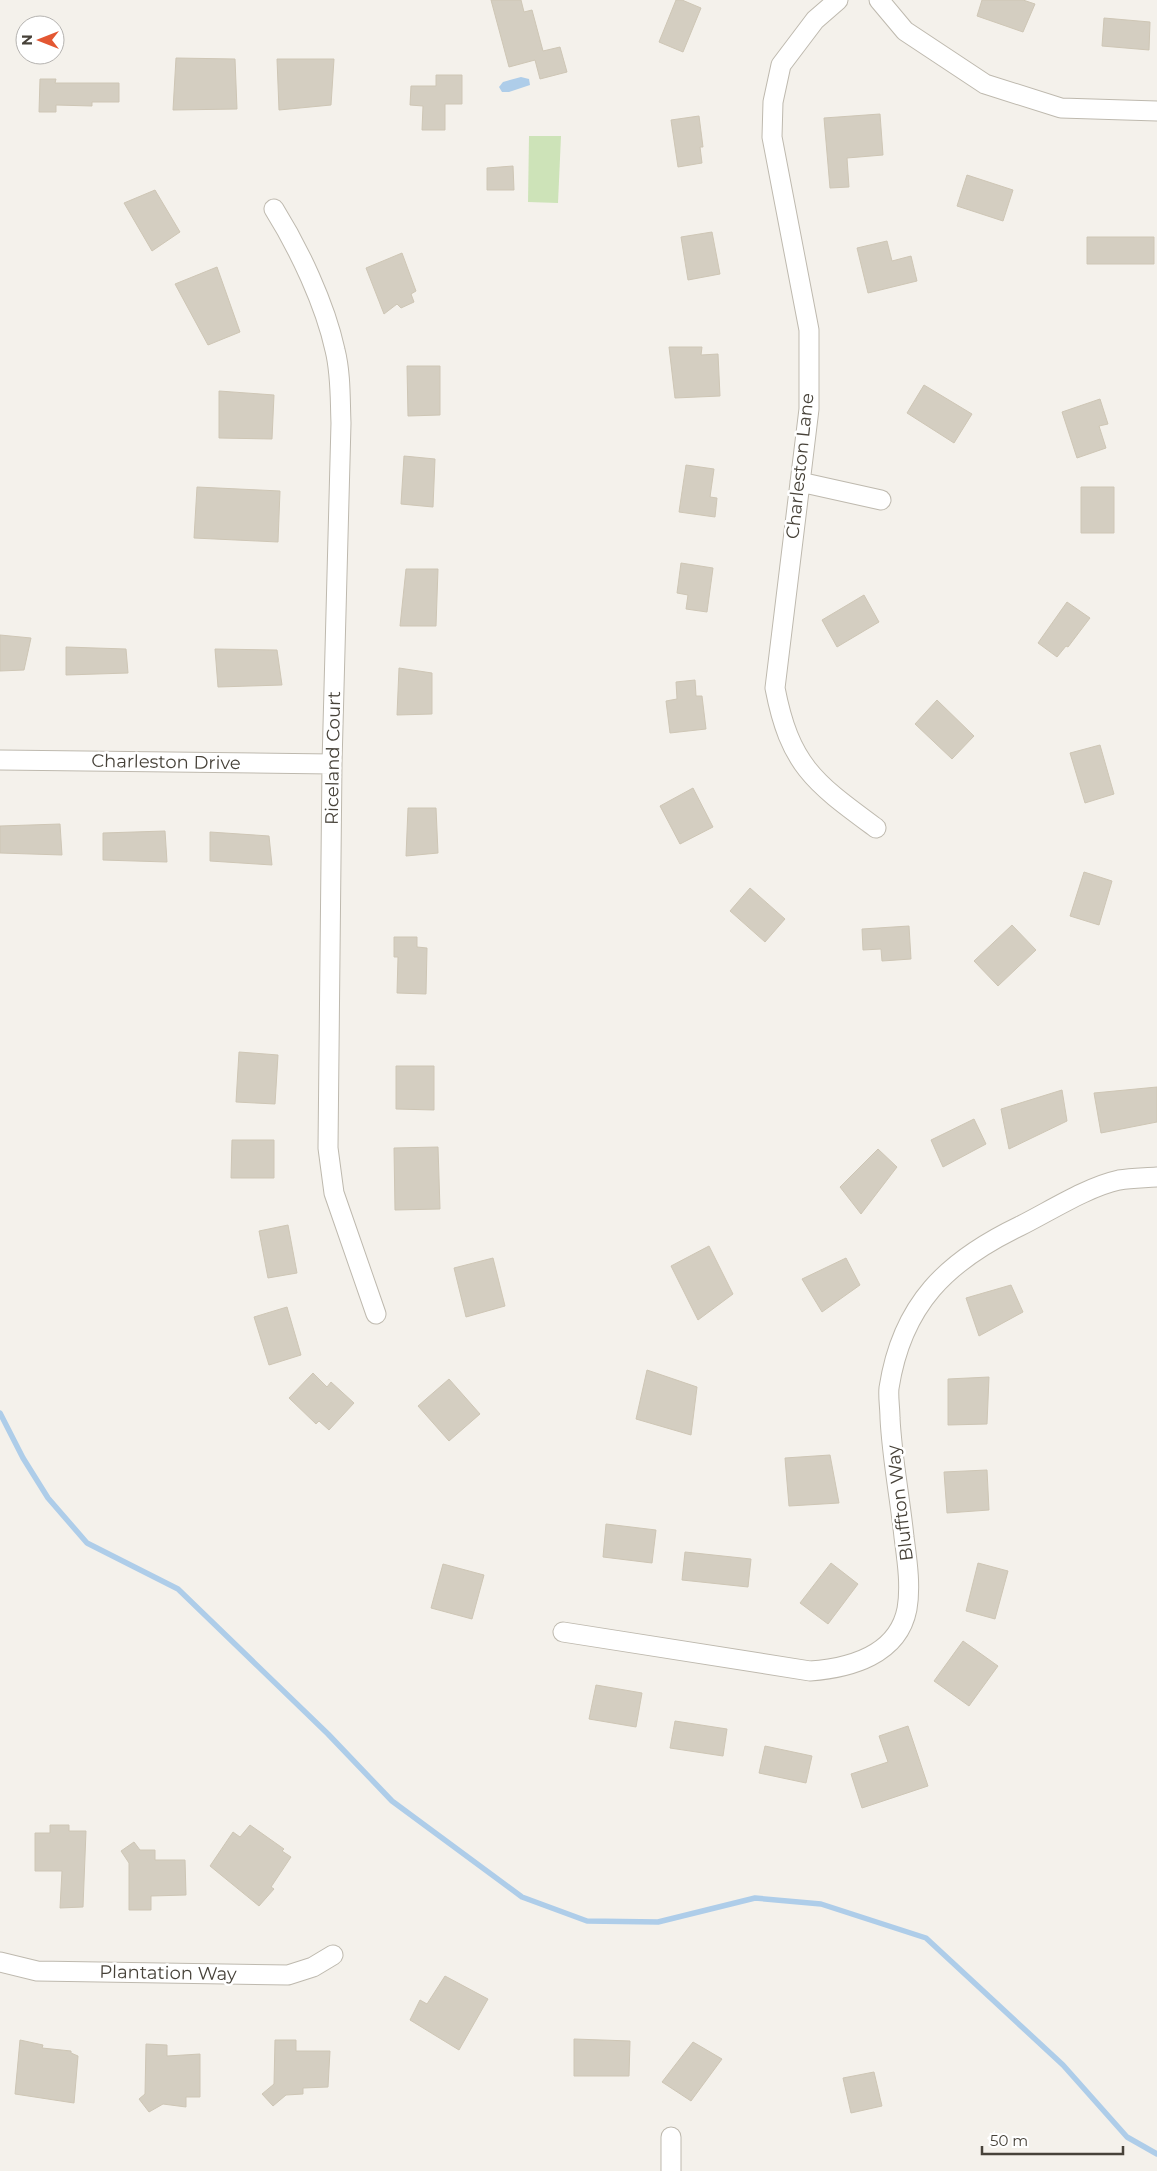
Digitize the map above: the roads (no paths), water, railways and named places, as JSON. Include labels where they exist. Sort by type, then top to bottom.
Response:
[{"type":"street","name":"Charleston Lane","points":[[838,0],[815,20],[781,65],[773,102],[772,137],[809,330],[810,409],[776,688],[780,715],[791,743],[810,774],[825,790],[876,828]]},
{"type":"street","points":[[879,0],[905,31],[985,84],[1061,108],[1157,111]]},
{"type":"street","name":"Riceland Court","points":[[274,209],[296,244],[322,311],[335,350],[339,378],[341,423],[332,764],[328,1148],[334,1193],[376,1314]]},
{"type":"street","points":[[800,482],[881,500]]},
{"type":"street","name":"Charleston Drive","points":[[0,760],[332,764]]},
{"type":"street","name":"Bluffton Way","points":[[563,1632],[810,1671],[837,1669],[863,1662],[877,1653],[902,1625],[907,1609],[907,1564],[891,1432],[889,1389],[908,1324],[923,1298],[946,1272],[1000,1236],[1098,1188],[1119,1180],[1157,1177]]},
{"type":"street","name":"Plantation Way","points":[[0,1962],[37,1971],[288,1975],[314,1967],[333,1955]]},
{"type":"street","points":[[671,2137],[671,2171]]},
{"type":"water","points":[[521,77],[529,79],[530,85],[509,92],[502,92],[499,87],[503,82]]},
{"type":"waterway","points":[[0,1413],[23,1458],[48,1498],[87,1543],[178,1589],[328,1734],[392,1801],[522,1897],[587,1921],[658,1922],[755,1898],[821,1904],[926,1938],[1063,2065],[1127,2137],[1157,2154]]}]
